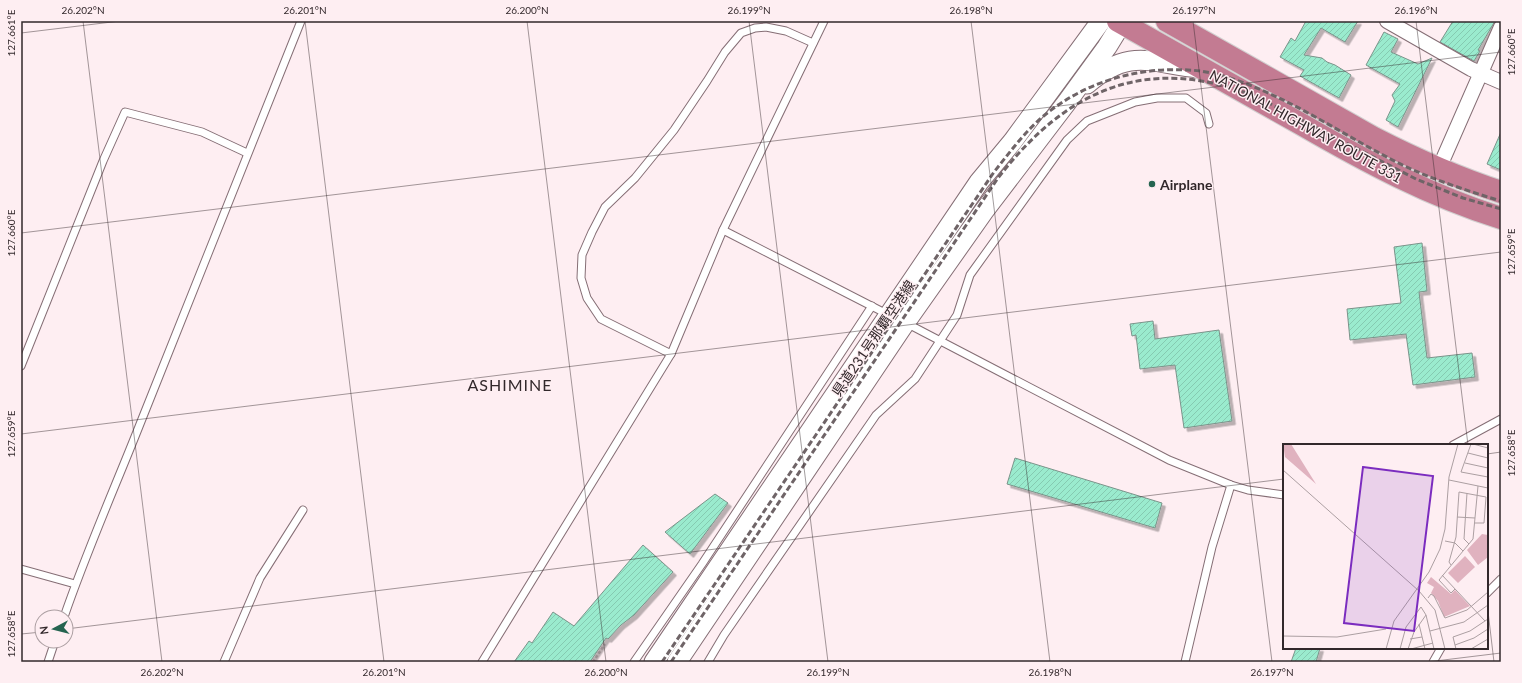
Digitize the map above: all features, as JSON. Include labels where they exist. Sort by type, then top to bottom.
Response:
[{"type":"highway","name":"NATIONAL HIGHWAY ROUTE 331","points":[[1167,21],[1401,152],[1501,192]]},
{"type":"highway","name":"NATIONAL HIGHWAY ROUTE 331","points":[[1122,22],[1202,69],[1350,152],[1409,183],[1450,200],[1501,218]]},
{"type":"main road","name":"県道231号那覇空港線","points":[[677,662],[897,319],[979,182],[1017,135],[1101,21]]},
{"type":"main road","name":"県道231号那覇空港線","points":[[654,662],[897,319],[984,211],[1067,102],[1122,22]]},
{"type":"main road","points":[[1067,102],[1101,73],[1127,61],[1156,60],[1184,67],[1202,69]]},
{"type":"street","points":[[1387,21],[1480,74],[1501,82]]},
{"type":"street","points":[[1444,157],[1501,27]]},
{"type":"lane","points":[[67,609],[75,584],[142,422],[247,153],[301,21]]},
{"type":"lane","points":[[482,662],[671,354],[723,230],[824,21]]},
{"type":"lane","points":[[671,354],[602,319],[587,298],[581,278],[582,255],[592,232],[605,207],[635,178],[674,130],[726,52],[741,33],[754,28],[766,27],[786,31],[814,43]]},
{"type":"lane","points":[[708,662],[724,635],[876,415],[914,379],[957,315],[970,275],[1067,140],[1087,121],[1135,102],[1157,98],[1186,98],[1206,113],[1209,124]]},
{"type":"lane","points":[[21,366],[125,112],[202,132],[247,153]]},
{"type":"lane","points":[[723,230],[1169,460],[1231,485],[1248,490],[1283,495]]},
{"type":"lane","points":[[634,662],[710,551],[872,306]]},
{"type":"lane","points":[[1455,444],[1501,419]]},
{"type":"lane","points":[[1185,662],[1212,548],[1231,485]]},
{"type":"lane","points":[[224,662],[260,578],[303,510]]},
{"type":"lane","points":[[21,569],[75,584]]},
{"type":"lane","points":[[1488,592],[1501,579]]},
{"type":"lane","points":[[48,662],[53,649]]},
{"type":"lane","points":[[1434,662],[1440,649]]},
{"type":"path","points":[[592,662],[605,644]]},
{"type":"building","points":[[1306,21],[1358,21],[1345,42],[1321,28],[1304,55],[1322,58],[1351,75],[1339,98],[1300,76],[1304,70],[1280,57],[1291,38],[1295,41]]},
{"type":"building","points":[[1453,21],[1495,21],[1478,50],[1480,51],[1474,61],[1440,42]]},
{"type":"building","points":[[1384,32],[1398,39],[1391,52],[1418,64],[1432,58],[1398,127],[1386,120],[1395,101],[1392,95],[1400,84],[1366,65]]},
{"type":"building","points":[[1501,132],[1501,170],[1487,164]]},
{"type":"building","points":[[1422,243],[1427,291],[1419,292],[1427,358],[1472,353],[1475,377],[1413,385],[1406,334],[1350,340],[1347,309],[1401,303],[1394,247]]},
{"type":"building","points":[[1153,321],[1155,339],[1219,330],[1232,421],[1184,428],[1175,365],[1140,369],[1136,335],[1132,336],[1130,324]]},
{"type":"building","points":[[1015,458],[1162,503],[1155,528],[1007,484]]},
{"type":"building","points":[[715,494],[728,503],[690,554],[665,532]]},
{"type":"building","points":[[643,545],[673,572],[634,615],[621,625],[608,639],[606,638],[590,662],[514,662],[529,641],[532,643],[553,612],[574,626]]},
{"type":"building","points":[[1296,649],[1320,649],[1316,662],[1291,662]]},
{"type":"railway","points":[[662,662],[994,172],[1018,142],[1039,120],[1061,103],[1078,93],[1113,79],[1150,71],[1188,70],[1218,74],[1247,84],[1285,101],[1413,170],[1456,187],[1501,201]]},
{"type":"railway","points":[[671,662],[998,178],[1024,147],[1052,122],[1081,102],[1112,88],[1145,80],[1180,79],[1217,84],[1257,97],[1416,179],[1463,198],[1501,209]]},
{"type":"place","name":"Airplane","points":[[1152,184]]},
{"type":"district","name":"ASHIMINE","points":[[510,384]]}]
